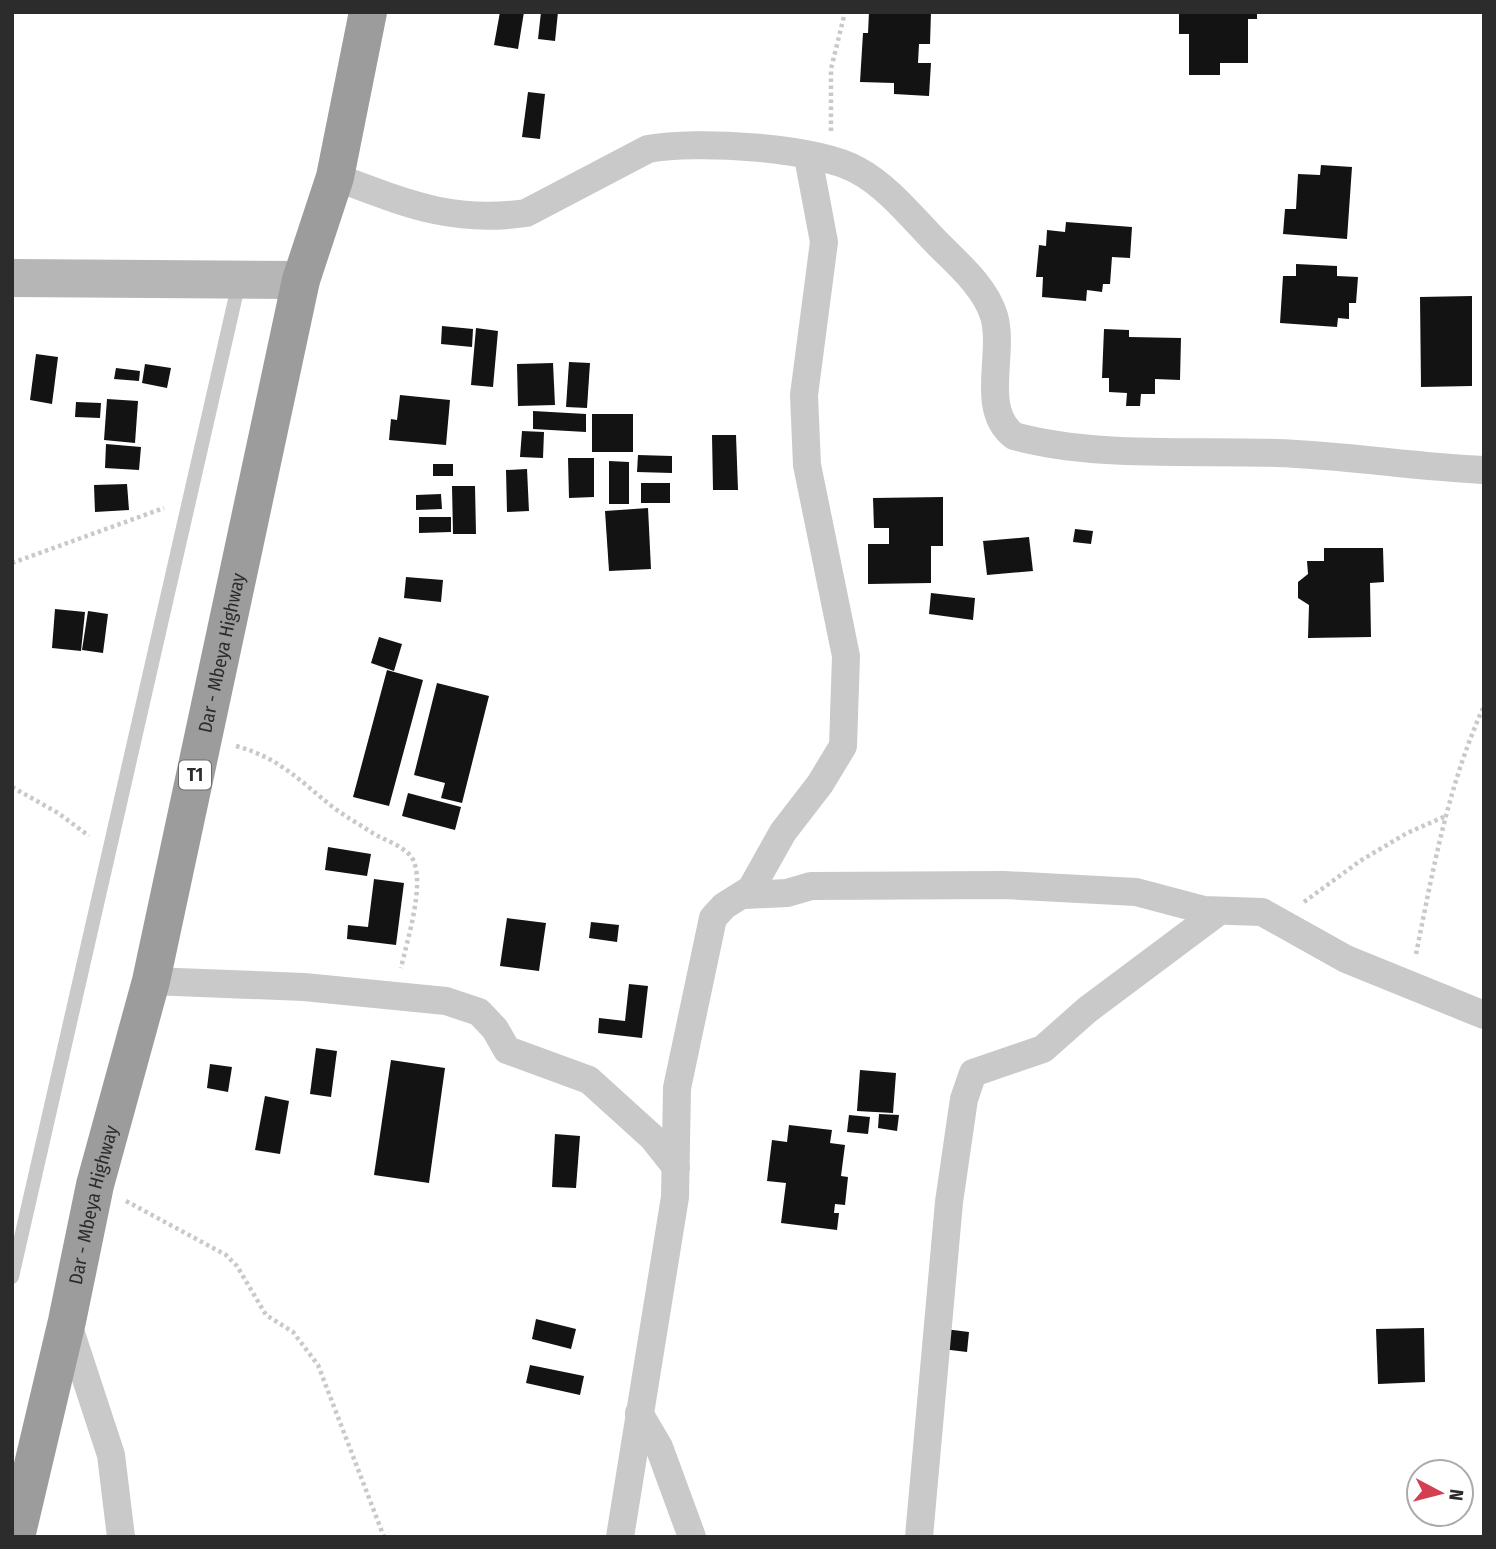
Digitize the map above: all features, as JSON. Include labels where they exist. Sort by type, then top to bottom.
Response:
[{"type":"highway","name":"Dar - Mbeya Highway","points":[[16,1537],[67,1321],[95,1185],[151,981],[301,280],[335,177],[368,12]]},
{"type":"main road","points":[[12,278],[301,280]]},
{"type":"street","points":[[335,177],[431,212],[455,216],[505,216],[526,214],[648,149],[693,145],[775,150],[819,158],[856,169],[876,182],[971,276],[993,314],[998,351],[996,409],[1014,436],[1043,444],[1157,451],[1279,453],[1484,470]]},
{"type":"street","points":[[745,895],[763,871],[783,832],[820,785],[844,746],[846,656],[807,465],[804,395],[824,242],[819,158]]},
{"type":"street","points":[[620,1537],[676,1197],[677,1088],[713,918],[724,906],[745,895],[787,893],[811,886],[1004,885],[1136,892],[1218,912],[1262,912],[1346,959],[1484,1015]]},
{"type":"street","points":[[919,1537],[949,1202],[964,1099],[973,1073],[1036,1054],[1087,1010],[1218,912]]},
{"type":"street","points":[[151,981],[304,987],[446,1001],[480,1012],[495,1029],[508,1051],[589,1080],[653,1138],[676,1167]]},
{"type":"street","points":[[67,1321],[111,1455],[121,1537]]},
{"type":"street","points":[[639,1413],[659,1447],[692,1537]]},
{"type":"lane","points":[[12,1277],[240,280]]},
{"type":"path","points":[[819,158],[831,69],[845,12]]},
{"type":"path","points":[[12,564],[192,499]]},
{"type":"path","points":[[1410,983],[1446,816],[1464,750],[1484,706]]},
{"type":"path","points":[[203,736],[272,758],[336,810],[386,842],[405,850],[414,859],[416,887],[396,996]]},
{"type":"path","points":[[12,787],[58,813],[87,834],[109,857]]},
{"type":"path","points":[[1276,919],[1360,861],[1407,833],[1446,816]]},
{"type":"path","points":[[95,1185],[217,1248],[237,1266],[265,1315],[293,1332],[303,1343],[318,1365],[384,1537]]},
{"type":"building","points":[[500,12],[524,12],[518,49],[494,45]]},
{"type":"building","points":[[541,12],[558,12],[555,41],[538,39]]},
{"type":"building","points":[[869,12],[931,12],[930,44],[919,44],[918,63],[931,63],[929,96],[894,94],[894,83],[860,82],[863,33],[868,33]]},
{"type":"building","points":[[1179,12],[1257,12],[1257,19],[1248,19],[1248,63],[1220,63],[1220,75],[1189,75],[1189,34],[1179,34]]},
{"type":"building","points":[[528,92],[545,94],[540,139],[522,137]]},
{"type":"building","points":[[1321,165],[1352,167],[1347,239],[1283,234],[1285,209],[1296,209],[1298,174],[1320,175]]},
{"type":"building","points":[[1066,222],[1132,227],[1130,258],[1112,257],[1110,284],[1103,284],[1102,292],[1087,290],[1086,301],[1042,297],[1043,277],[1036,277],[1039,245],[1046,246],[1047,230],[1065,232]]},
{"type":"building","points":[[1296,264],[1337,266],[1337,276],[1358,277],[1356,303],[1349,303],[1349,319],[1338,318],[1337,327],[1280,323],[1283,276],[1296,276]]},
{"type":"building","points":[[1472,296],[1472,386],[1421,387],[1420,297]]},
{"type":"building","points":[[442,326],[473,329],[472,347],[441,344]]},
{"type":"building","points":[[476,328],[498,331],[493,387],[471,385]]},
{"type":"building","points":[[1104,329],[1129,330],[1129,337],[1181,338],[1180,380],[1155,379],[1155,394],[1141,394],[1140,406],[1126,406],[1127,393],[1109,392],[1109,378],[1102,378]]},
{"type":"building","points":[[36,354],[58,357],[52,404],[30,400]]},
{"type":"building","points":[[569,362],[590,363],[587,408],[566,407]]},
{"type":"building","points":[[553,363],[555,405],[518,406],[517,364]]},
{"type":"building","points":[[145,364],[171,368],[167,388],[142,383]]},
{"type":"building","points":[[116,368],[140,371],[139,381],[114,379]]},
{"type":"building","points":[[400,395],[450,400],[446,445],[389,440],[391,419],[397,420]]},
{"type":"building","points":[[107,399],[138,401],[135,443],[104,440]]},
{"type":"building","points":[[76,402],[101,403],[100,418],[75,417]]},
{"type":"building","points":[[533,411],[586,414],[586,432],[533,429]]},
{"type":"building","points":[[592,414],[633,414],[633,452],[592,452]]},
{"type":"building","points":[[522,431],[544,432],[543,458],[520,457]]},
{"type":"building","points":[[712,435],[736,435],[738,490],[713,490]]},
{"type":"building","points":[[106,444],[141,447],[139,470],[105,468]]},
{"type":"building","points":[[638,455],[672,456],[672,473],[637,472]]},
{"type":"building","points":[[568,458],[594,458],[594,497],[569,498]]},
{"type":"building","points":[[609,461],[629,462],[629,504],[609,504]]},
{"type":"building","points":[[433,464],[453,464],[453,476],[433,476]]},
{"type":"building","points":[[527,469],[529,511],[507,512],[506,470]]},
{"type":"building","points":[[641,483],[670,483],[670,503],[641,503]]},
{"type":"building","points":[[127,484],[129,510],[95,512],[94,485]]},
{"type":"building","points":[[452,486],[475,486],[476,534],[453,534]]},
{"type":"building","points":[[441,494],[442,509],[416,510],[416,495]]},
{"type":"building","points":[[943,497],[943,546],[931,546],[931,583],[868,584],[868,544],[889,544],[889,528],[874,528],[873,498]]},
{"type":"building","points":[[648,508],[651,569],[609,571],[605,511]]},
{"type":"building","points":[[419,517],[451,517],[451,532],[419,533]]},
{"type":"building","points":[[1075,529],[1093,531],[1091,544],[1073,542]]},
{"type":"building","points":[[1029,537],[1033,571],[987,575],[983,541]]},
{"type":"building","points":[[1324,548],[1383,548],[1384,582],[1370,583],[1371,637],[1308,638],[1309,605],[1298,598],[1298,582],[1308,574],[1307,561],[1324,561]]},
{"type":"building","points":[[406,577],[443,580],[441,602],[404,598]]},
{"type":"building","points":[[931,593],[975,598],[973,620],[929,614]]},
{"type":"building","points":[[55,609],[85,612],[81,651],[52,648]]},
{"type":"building","points":[[88,611],[108,614],[103,653],[82,650]]},
{"type":"building","points":[[379,637],[402,644],[394,671],[371,663]]},
{"type":"building","points":[[387,670],[423,680],[389,806],[353,797]]},
{"type":"building","points":[[437,683],[489,696],[462,803],[441,798],[445,783],[414,775]]},
{"type":"building","points":[[408,793],[461,807],[455,830],[402,816]]},
{"type":"building","points":[[328,847],[371,854],[367,876],[325,870]]},
{"type":"building","points":[[374,879],[404,883],[396,945],[347,939],[348,925],[368,927]]},
{"type":"building","points":[[507,918],[546,923],[539,971],[500,966]]},
{"type":"building","points":[[591,922],[619,925],[617,942],[589,938]]},
{"type":"building","points":[[629,984],[648,986],[642,1038],[598,1033],[599,1018],[625,1021]]},
{"type":"building","points":[[316,1048],[337,1051],[331,1097],[310,1094]]},
{"type":"building","points":[[391,1060],[445,1068],[429,1183],[374,1175]]},
{"type":"building","points":[[210,1064],[232,1067],[228,1092],[207,1088]]},
{"type":"building","points":[[860,1070],[896,1073],[893,1113],[857,1111]]},
{"type":"building","points":[[265,1096],[289,1101],[280,1154],[255,1150]]},
{"type":"building","points":[[879,1114],[899,1115],[897,1131],[878,1128]]},
{"type":"building","points":[[849,1115],[870,1117],[868,1134],[847,1132]]},
{"type":"building","points":[[789,1125],[832,1130],[830,1143],[845,1145],[841,1176],[848,1177],[845,1205],[835,1204],[834,1213],[839,1213],[837,1230],[781,1223],[786,1183],[767,1181],[772,1140],[787,1142]]},
{"type":"building","points":[[555,1134],[580,1136],[576,1188],[552,1187]]},
{"type":"building","points":[[536,1319],[576,1329],[571,1349],[532,1339]]},
{"type":"building","points":[[1424,1328],[1425,1382],[1378,1384],[1376,1329]]},
{"type":"building","points":[[945,1329],[969,1332],[967,1352],[942,1349]]},
{"type":"building","points":[[530,1365],[584,1376],[580,1395],[526,1383]]}]
